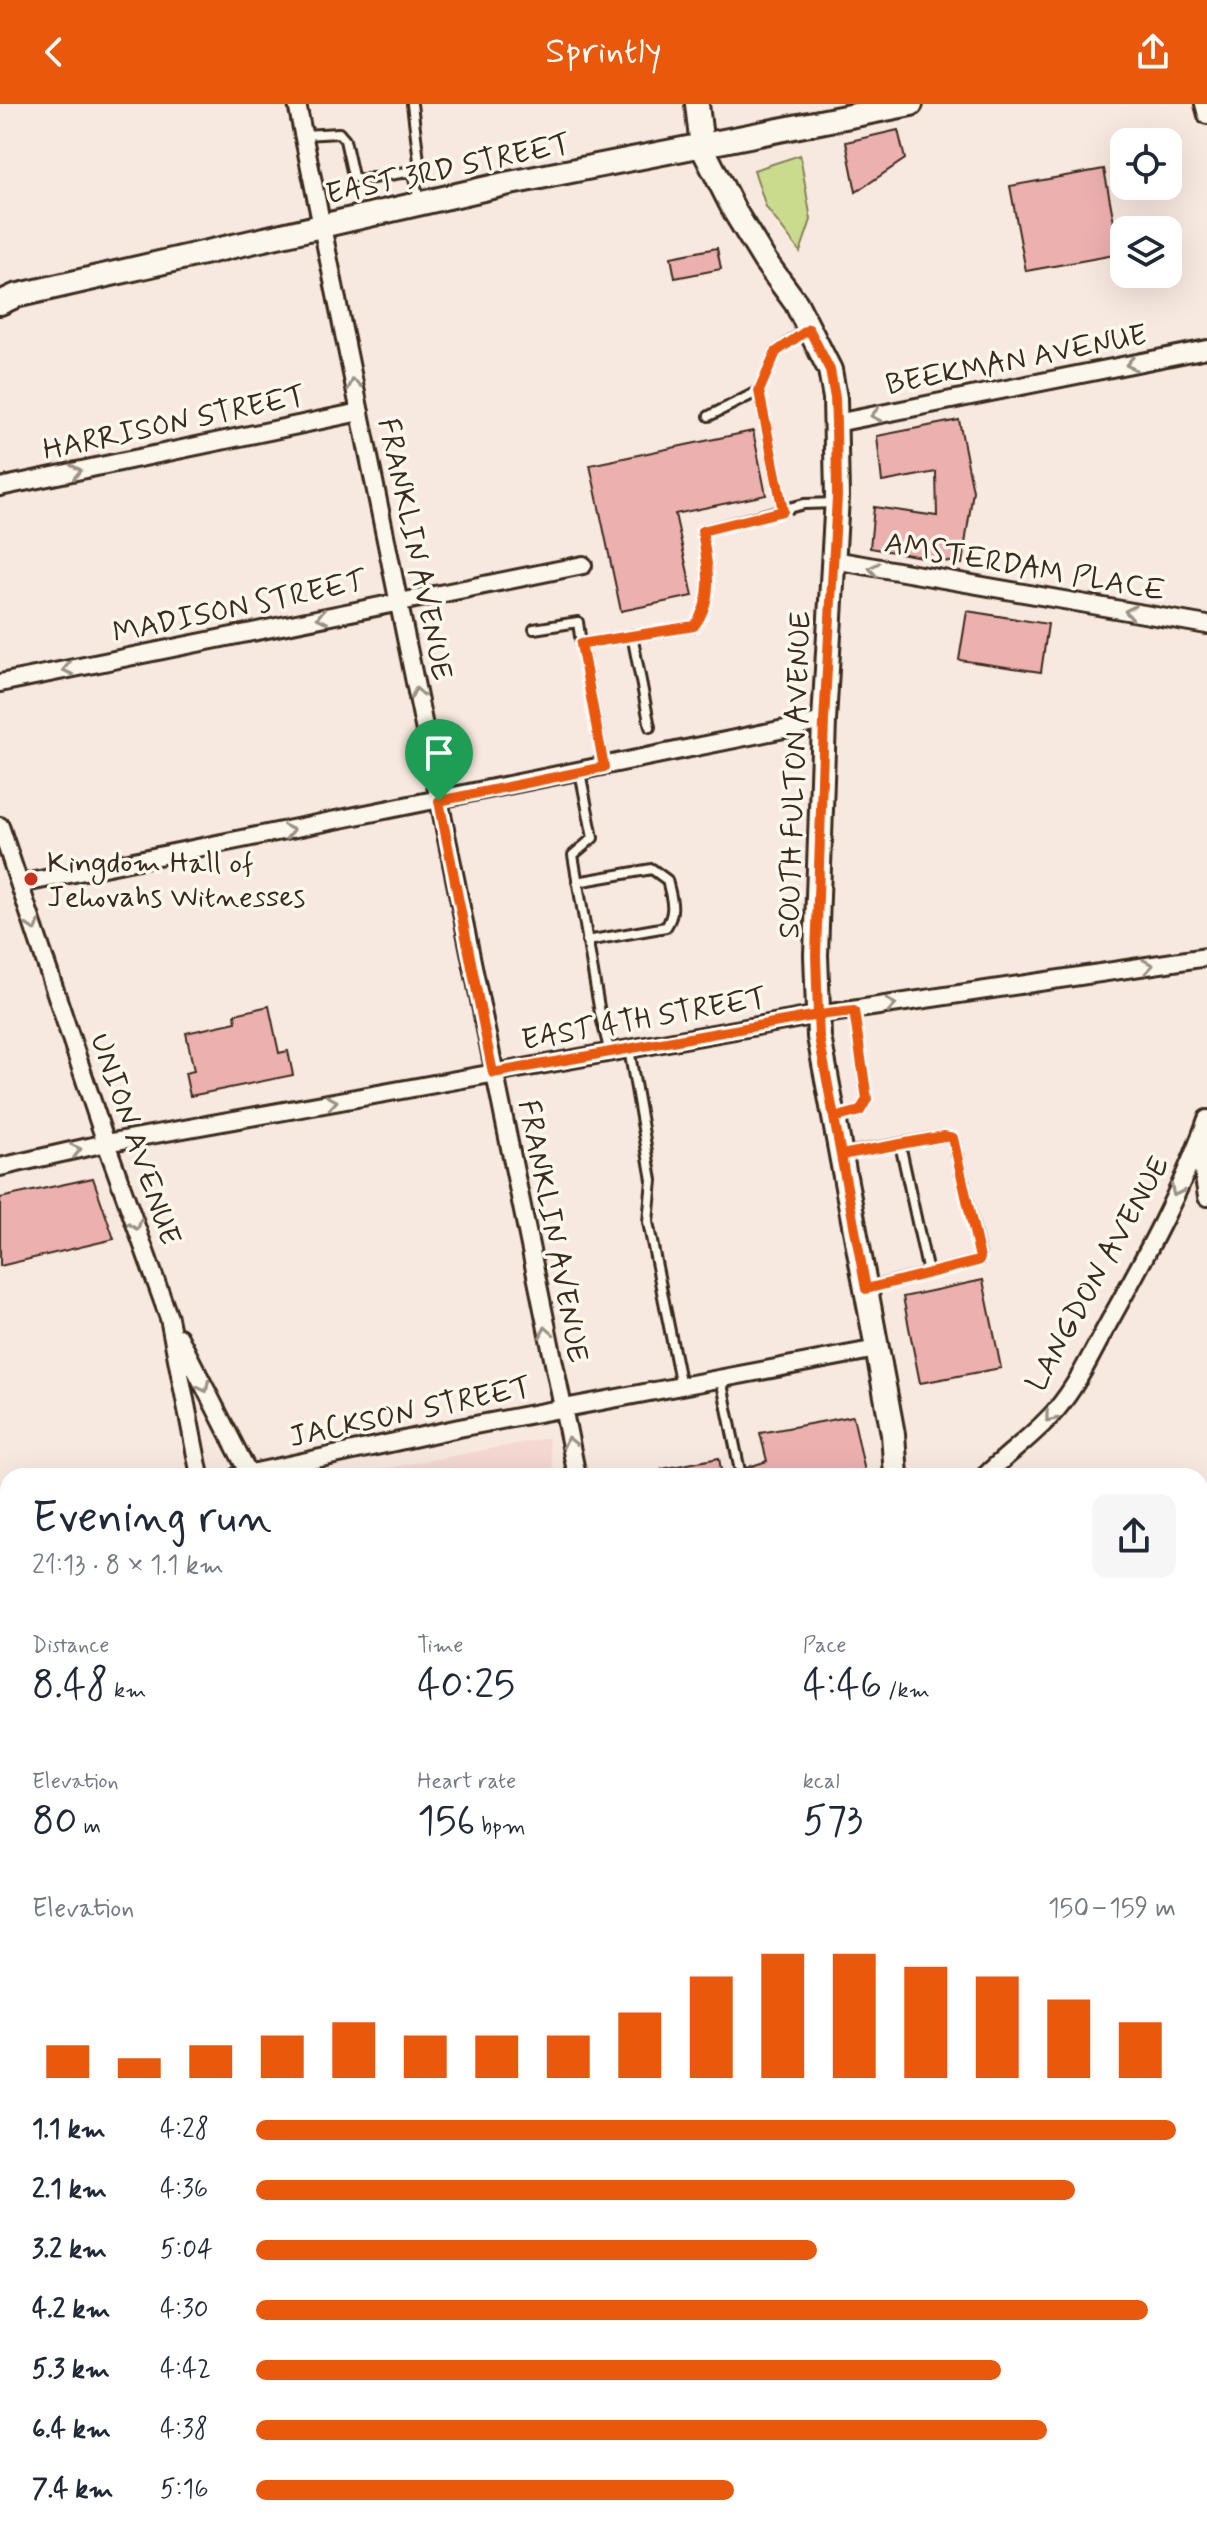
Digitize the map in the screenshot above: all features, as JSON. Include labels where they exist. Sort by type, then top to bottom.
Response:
[{"type":"main road","name":"SOUTH FULTON AVENUE","points":[[697,104],[702,147],[735,212],[796,303],[830,370],[835,398],[836,503],[816,955],[819,1037],[893,1434],[895,1468]]},
{"type":"main road","name":"EAST 3RD STREET","points":[[0,303],[15,296],[505,184],[897,106]]},
{"type":"street","name":"FRANKLIN AVENUE","points":[[297,104],[575,1468]]},
{"type":"street","points":[[1204,104],[1207,115]]},
{"type":"street","name":"BEEKMAN AVENUE","points":[[836,423],[1207,349]]},
{"type":"street","name":"HARRISON STREET","points":[[0,487],[360,412]]},
{"type":"street","name":"AMSTERDAM PLACE","points":[[834,560],[1207,625]]},
{"type":"street","name":"MADISON STREET","points":[[0,683],[583,565]]},
{"type":"street","points":[[20,884],[824,721]]},
{"type":"street","name":"UNION AVENUE","points":[[0,826],[106,1143],[169,1318],[198,1468]]},
{"type":"street","name":"EAST 4TH STREET","points":[[0,1167],[106,1143],[818,1015],[1207,957]]},
{"type":"street","name":"LANGDON AVENUE","points":[[993,1468],[1041,1428],[1075,1382],[1136,1274],[1199,1143],[1207,1119]]},
{"type":"street","points":[[1199,1143],[1207,1197]]},
{"type":"street","points":[[169,1318],[243,1468]]},
{"type":"street","name":"JACKSON STREET","points":[[278,1468],[459,1428],[877,1349]]},
{"type":"lane","points":[[303,135],[339,133],[345,140],[353,176],[361,180],[412,171],[418,168],[419,161],[412,104]]},
{"type":"lane","points":[[412,171],[420,203]]},
{"type":"lane","points":[[783,511],[759,391],[776,352],[809,329]]},
{"type":"lane","points":[[709,416],[759,391]]},
{"type":"lane","points":[[581,644],[694,626],[700,619],[710,581],[702,531],[804,504],[836,503]]},
{"type":"lane","points":[[534,629],[578,622],[604,767]]},
{"type":"lane","points":[[632,635],[650,727]]},
{"type":"lane","points":[[580,772],[593,838],[573,855],[600,1013],[610,1053]]},
{"type":"lane","points":[[577,882],[652,869],[667,880],[674,909],[666,927],[587,941]]},
{"type":"lane","points":[[834,1118],[860,1111],[867,1099],[854,1011]]},
{"type":"lane","points":[[629,1049],[652,1180],[648,1222],[681,1386]]},
{"type":"lane","points":[[841,1155],[944,1136],[953,1138],[980,1255],[978,1261],[866,1289]]},
{"type":"lane","points":[[900,1144],[928,1273]]},
{"type":"lane","points":[[721,1379],[739,1468]]},
{"type":"shaded area","points":[[548,1438],[554,1468],[389,1468]]},
{"type":"green space","points":[[800,155],[811,220],[800,252],[766,207],[754,170]]},
{"type":"building","points":[[898,130],[905,159],[856,192],[846,142]]},
{"type":"building","points":[[1104,169],[1113,216],[1110,216],[1110,256],[1026,271],[1010,186]]},
{"type":"building","points":[[717,248],[721,269],[675,278],[671,257]]},
{"type":"building","points":[[959,420],[973,491],[962,564],[870,548],[874,507],[937,516],[936,472],[882,482],[877,436]]},
{"type":"building","points":[[753,431],[766,495],[675,514],[693,596],[621,611],[590,465]]},
{"type":"building","points":[[967,611],[1048,624],[1041,672],[959,660]]},
{"type":"building","points":[[269,1006],[279,1053],[288,1051],[293,1075],[190,1096],[185,1073],[194,1071],[186,1033],[236,1022],[235,1014]]},
{"type":"building","points":[[93,1178],[114,1239],[0,1266],[0,1198]]},
{"type":"building","points":[[983,1280],[1001,1368],[920,1383],[903,1297]]},
{"type":"building","points":[[853,1416],[864,1468],[746,1468],[767,1461],[760,1433]]},
{"type":"building","points":[[719,1458],[721,1468],[667,1468]]},
{"type":"place","name":"Kingdom Hall of Jehovahs Witnesses","points":[[31,879]]},
{"type":"route","points":[[439,801],[493,1073],[818,1015],[819,1037],[841,1155],[944,1136],[953,1138],[980,1255],[978,1261],[866,1289],[834,1118],[860,1111],[867,1099],[854,1011],[818,1015],[816,955],[824,721],[837,497],[835,398],[830,370],[809,329],[776,352],[759,391],[783,511],[702,531],[710,581],[704,609],[694,626],[581,644],[604,767],[439,801]]}]
